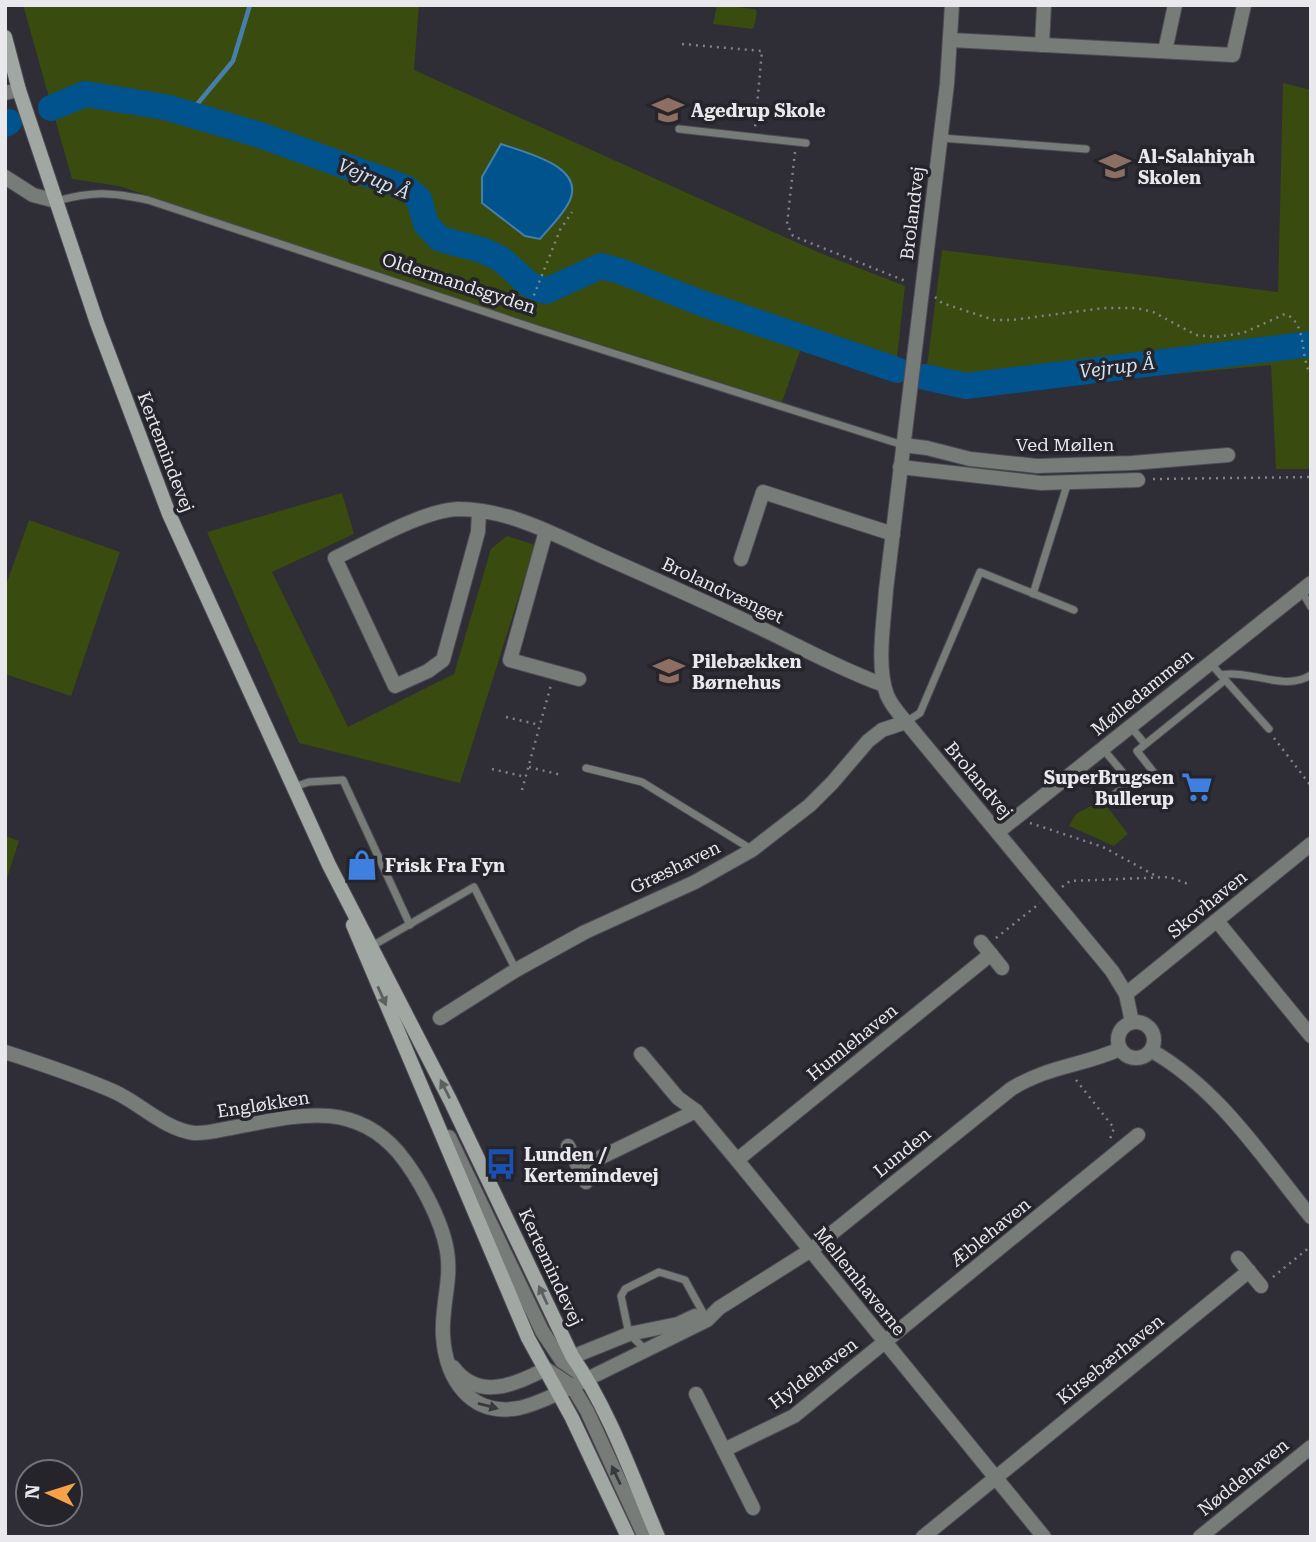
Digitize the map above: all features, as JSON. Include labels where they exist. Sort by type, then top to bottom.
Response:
[{"type":"main road","name":"Kertemindevej","points":[[5,37],[12,92],[56,201],[97,323],[169,514],[329,865],[362,951],[528,1338],[546,1369],[566,1390],[628,1537]]},
{"type":"main road","name":"Kertemindevej","points":[[329,865],[450,1100],[567,1359],[587,1379],[607,1417],[657,1537]]},
{"type":"street","name":"Brolandvej","points":[[952,5],[940,138],[893,534],[882,647],[884,685],[888,697],[906,722],[1112,971],[1126,994],[1132,1022]]},
{"type":"street","points":[[1042,45],[1044,5]]},
{"type":"street","points":[[1165,51],[1175,5]]},
{"type":"street","points":[[950,40],[1233,55],[1244,5]]},
{"type":"street","points":[[5,177],[33,195],[56,201]]},
{"type":"street","name":"Ved Møllen","points":[[903,445],[970,458],[1037,466],[1132,463],[1228,455]]},
{"type":"street","points":[[900,467],[1041,483],[1138,480]]},
{"type":"street","points":[[741,559],[763,492],[893,534]]},
{"type":"street","name":"Brolandvænget","points":[[479,511],[478,532],[443,660],[428,671],[395,686],[335,558],[426,516],[456,509],[479,511],[498,513],[546,531],[752,624],[854,674],[884,685]]},
{"type":"street","points":[[546,531],[510,660],[579,679]]},
{"type":"street","name":"Mølledammen","points":[[998,832],[1306,587]]},
{"type":"street","name":"Græshaven","points":[[440,1018],[516,970],[586,932],[695,882],[751,850],[810,805],[868,741],[882,730],[906,722]]},
{"type":"street","name":"Skovhaven","points":[[1126,994],[1311,844]]},
{"type":"street","points":[[1217,921],[1311,1037]]},
{"type":"street","points":[[986,948],[1002,968]]},
{"type":"street","name":"Humlehaven","points":[[737,1160],[986,948]]},
{"type":"street","points":[[1140,1021],[1148,1025],[1155,1042],[1152,1051],[1134,1059],[1120,1049],[1118,1038],[1122,1027],[1132,1022],[1140,1021]]},
{"type":"street","name":"Lunden","points":[[566,1390],[647,1350],[811,1250],[1012,1089],[1040,1074],[1120,1049]]},
{"type":"street","points":[[1152,1051],[1198,1083],[1232,1119],[1311,1217]]},
{"type":"street","name":"Engløkken","points":[[5,1052],[113,1091],[174,1128],[196,1133],[314,1114],[342,1117],[381,1135],[399,1153],[418,1179],[447,1248],[449,1270],[443,1333],[446,1357],[455,1380],[464,1393],[474,1401],[502,1409],[534,1404],[566,1390]]},
{"type":"street","name":"Mellemhaverne","points":[[641,1054],[678,1098],[696,1111],[737,1160],[1044,1537]]},
{"type":"street","points":[[411,1061],[542,1331],[567,1359]]},
{"type":"street","points":[[579,1168],[696,1111]]},
{"type":"street","name":"Æblehaven","points":[[886,1343],[1115,1145],[1138,1135]]},
{"type":"street","points":[[568,1146],[586,1182]]},
{"type":"street","points":[[1238,1258],[1261,1286]]},
{"type":"street","name":"Kirsebærhaven","points":[[923,1537],[1249,1271]]},
{"type":"street","name":"Lunden","points":[[546,1369],[629,1334],[705,1316]]},
{"type":"street","name":"Hyldehaven","points":[[724,1450],[794,1416],[886,1343]]},
{"type":"street","points":[[446,1357],[460,1376],[473,1384],[490,1388],[508,1387],[546,1369]]},
{"type":"street","points":[[566,1390],[587,1411],[645,1537]]},
{"type":"street","points":[[696,1394],[752,1508]]},
{"type":"street","name":"Nøddehaven","points":[[1200,1537],[1311,1447]]},
{"type":"lane","points":[[679,129],[806,143]]},
{"type":"lane","points":[[940,138],[1086,149]]},
{"type":"lane","name":"Oldermandsgyden","points":[[56,201],[88,193],[115,193],[148,201],[903,445]]},
{"type":"lane","points":[[1033,593],[1068,482]]},
{"type":"lane","points":[[906,722],[920,713],[980,572],[1074,610]]},
{"type":"lane","points":[[1306,587],[1311,607]]},
{"type":"lane","points":[[1210,663],[1269,729]]},
{"type":"lane","points":[[1155,774],[1137,751],[1223,678],[1234,672],[1266,679],[1300,681],[1311,675]]},
{"type":"lane","points":[[1130,726],[1145,744]]},
{"type":"lane","points":[[1103,748],[1130,781],[1114,795]]},
{"type":"lane","points":[[586,768],[642,782],[751,850]]},
{"type":"lane","points":[[294,787],[309,782],[343,780],[410,925]]},
{"type":"lane","points":[[372,946],[474,887],[516,970]]},
{"type":"lane","points":[[647,1350],[629,1334],[621,1296],[625,1289],[659,1272],[685,1280],[705,1316]]},
{"type":"path","points":[[682,44],[762,51],[754,137]]},
{"type":"path","points":[[796,142],[787,224],[793,236],[923,288],[942,303],[993,320],[1104,308],[1136,308],[1153,312],[1196,335],[1216,337],[1243,333],[1285,314],[1299,323],[1303,356],[1311,375]]},
{"type":"path","points":[[522,324],[560,230],[572,212]]},
{"type":"path","points":[[1138,480],[1311,477]]},
{"type":"path","points":[[522,790],[554,672]]},
{"type":"path","points":[[506,717],[540,725]]},
{"type":"path","points":[[1269,729],[1311,786]]},
{"type":"path","points":[[529,767],[561,775]]},
{"type":"path","points":[[492,769],[526,778]]},
{"type":"path","points":[[1018,816],[1041,829],[1104,847],[1158,877]]},
{"type":"path","points":[[986,948],[1070,881],[1169,877],[1191,885]]},
{"type":"path","points":[[1069,1065],[1073,1077],[1114,1128],[1115,1145]]},
{"type":"path","points":[[1261,1286],[1311,1246]]},
{"type":"green space","points":[[23,5],[419,5],[414,70],[820,253],[905,286],[895,375],[800,351],[782,402],[473,304],[119,186],[72,179]]},
{"type":"green space","points":[[717,5],[755,9],[757,12],[754,27],[752,29],[713,24]]},
{"type":"green space","points":[[1283,83],[1311,90],[1311,469],[1276,469],[1271,365],[1002,390],[925,382],[942,250],[1278,292]]},
{"type":"green space","points":[[342,493],[354,534],[272,572],[348,727],[454,674],[491,549],[507,536],[535,545],[460,783],[299,743],[207,532]]},
{"type":"green space","points":[[29,520],[120,552],[71,696],[5,674],[5,588]]},
{"type":"green space","points":[[1102,800],[1128,834],[1114,846],[1069,826],[1076,814]]},
{"type":"green space","points":[[5,836],[19,841],[5,884]]},
{"type":"water","points":[[501,144],[539,157],[563,171],[570,180],[572,191],[568,204],[540,239],[525,236],[482,203],[482,177]]},
{"type":"waterway","points":[[189,114],[233,61],[250,5]]},
{"type":"waterway","name":"Vejrup Å","points":[[51,108],[85,94],[165,107],[260,135],[406,188],[419,199],[426,224],[440,239],[482,250],[501,259],[530,285],[546,291],[601,266],[897,370]]},
{"type":"waterway","name":"Vejrup Å","points":[[5,124],[9,122]]},
{"type":"waterway","name":"Vejrup Å","points":[[925,377],[966,386],[1311,344]]},
{"type":"place","name":"Agedrup Skole","points":[[668,110]]},
{"type":"place","name":"Al-Salahiyah Skolen","points":[[1115,166]]},
{"type":"place","name":"Pilebækken Børnehus","points":[[669,671]]},
{"type":"place","name":"SuperBrugsen Bullerup","points":[[1197,787]]},
{"type":"place","name":"Frisk Fra Fyn","points":[[362,865]]},
{"type":"place","name":"Lunden / Kertemindevej","points":[[501,1164]]}]
